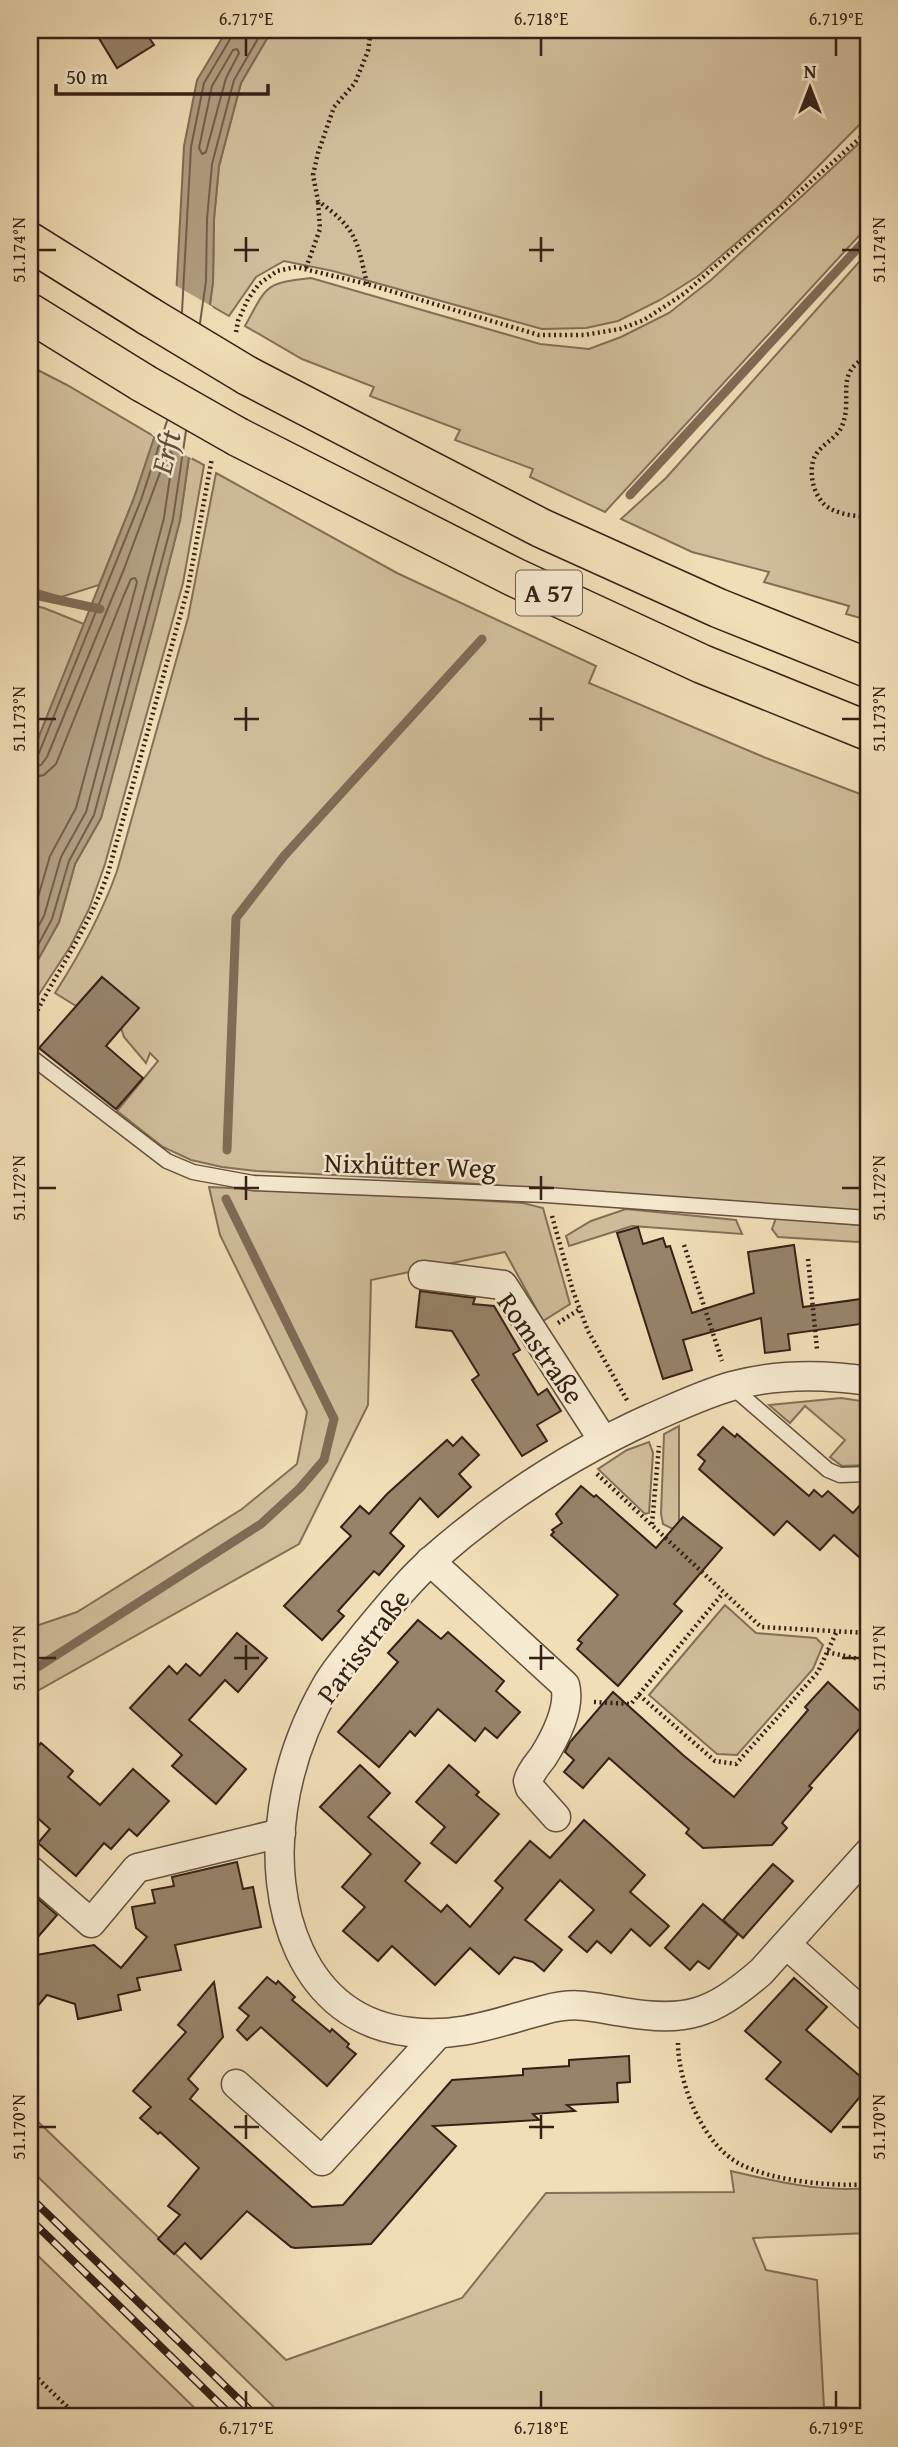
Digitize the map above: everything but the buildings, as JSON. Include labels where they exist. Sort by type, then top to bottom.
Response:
[{"type":"highway","name":"A 57","points":[[30,242],[248,376],[541,528],[718,608],[868,668]]},
{"type":"highway","name":"A 57","points":[[30,313],[143,383],[238,437],[514,577],[702,664],[868,732]]},
{"type":"street","name":"Romstraße","points":[[423,1275],[503,1285],[603,1440]]},
{"type":"street","name":"Parisstraße","points":[[868,1381],[820,1376],[767,1379],[731,1386],[642,1422],[603,1440],[506,1500],[430,1561],[380,1616],[327,1683],[314,1709],[293,1763],[283,1809],[281,1891],[301,1959],[314,1979],[337,2001],[376,2025],[407,2032],[458,2033],[567,2004],[587,2004],[651,2017],[678,2018],[694,2015],[742,1989],[761,1972],[868,1853]]},
{"type":"street","points":[[430,1561],[565,1685],[569,1698],[565,1710],[545,1754],[528,1780],[530,1788],[556,1817]]},
{"type":"street","points":[[30,1870],[91,1923],[137,1868],[281,1833]]},
{"type":"street","points":[[787,1945],[868,2017]]},
{"type":"street","points":[[236,2084],[322,2161],[438,2034]]},
{"type":"lane","name":"Nixhütter Weg","points":[[30,1056],[156,1155],[193,1172],[253,1183],[546,1195],[868,1217]]},
{"type":"lane","points":[[731,1386],[828,1470],[840,1475],[868,1474]]},
{"type":"path","points":[[306,268],[320,229],[313,176],[318,153],[334,107],[355,83],[368,51],[371,30]]},
{"type":"path","points":[[318,201],[340,217],[357,241],[367,284]]},
{"type":"path","points":[[868,356],[849,370],[845,417],[841,428],[817,452],[812,469],[812,479],[822,503],[831,510],[868,517]]},
{"type":"path","points":[[546,1195],[573,1291],[588,1331],[634,1413],[659,1446],[651,1525]]},
{"type":"path","points":[[684,1245],[731,1386]]},
{"type":"path","points":[[808,1259],[820,1376]]},
{"type":"path","points":[[578,1455],[761,1627],[868,1633]]},
{"type":"path","points":[[569,1698],[597,1703],[631,1703],[723,1593]]},
{"type":"path","points":[[639,1695],[715,1761],[736,1764],[818,1672],[836,1633]]},
{"type":"path","points":[[827,1652],[868,1661]]},
{"type":"path","points":[[678,2018],[681,2078],[693,2109],[713,2140],[739,2164],[791,2180],[852,2186],[868,2184]]},
{"type":"path","points":[[30,2371],[78,2417]]},
{"type":"shaded area","points":[[272,30],[868,30],[868,116],[778,207],[698,276],[660,300],[618,321],[586,328],[542,329],[333,271],[284,261],[256,277],[229,316],[210,305],[219,166],[241,83]]},
{"type":"shaded area","points":[[868,135],[868,226],[605,512],[530,477],[533,469],[455,440],[460,430],[370,396],[374,387],[302,359],[245,326],[258,302],[269,289],[284,282],[311,278],[540,344],[589,349],[621,337],[669,313],[711,280]]},
{"type":"shaded area","points":[[868,252],[868,620],[846,614],[849,606],[764,582],[769,572],[692,552],[621,519],[666,478]]},
{"type":"shaded area","points":[[30,366],[155,437],[99,585],[61,597],[30,588]]},
{"type":"shaded area","points":[[189,457],[204,465],[183,583],[105,864],[89,909],[70,947],[30,1008],[30,974],[59,922],[75,864],[101,818],[180,520]]},
{"type":"shaded area","points":[[216,473],[397,573],[596,666],[589,683],[766,758],[868,797],[868,1213],[222,1167],[191,1160],[163,1147],[117,1111],[158,1061],[150,1053],[146,1063],[124,1037],[121,1028],[138,1008],[102,977],[76,1006],[55,993],[89,934],[117,871],[188,618]]},
{"type":"shaded area","points":[[30,605],[84,624],[30,759]]},
{"type":"shaded area","points":[[209,1187],[523,1203],[543,1208],[570,1304],[543,1321],[505,1252],[371,1280],[368,1405],[299,1544],[30,1695],[30,1628],[77,1612],[242,1509],[297,1464],[307,1412],[220,1235]]},
{"type":"shaded area","points":[[626,1209],[736,1220],[742,1234],[632,1226],[569,1246],[566,1236],[591,1221]]},
{"type":"shaded area","points":[[776,1218],[860,1225],[865,1230],[863,1239],[858,1242],[778,1237],[772,1229]]},
{"type":"shaded area","points":[[841,1398],[868,1402],[868,1465],[842,1466],[830,1457],[845,1440],[805,1406],[790,1423],[769,1405]]},
{"type":"shaded area","points":[[679,1426],[679,1522],[673,1529],[663,1524],[661,1514],[664,1434]]},
{"type":"shaded area","points":[[649,1442],[653,1453],[649,1513],[645,1514],[598,1469],[627,1450]]},
{"type":"shaded area","points":[[725,1605],[756,1633],[816,1638],[823,1645],[813,1669],[737,1755],[717,1754],[649,1695]]},
{"type":"shaded area","points":[[30,2114],[286,2360],[462,2298],[546,2193],[734,2192],[731,2171],[816,2187],[868,2188],[868,2233],[753,2238],[766,2270],[817,2280],[824,2407],[850,2408],[868,2414],[868,2417],[284,2417],[30,2169]]},
{"type":"shaded area","points":[[30,2248],[204,2417],[30,2417]]},
{"type":"water","name":"Erft","points":[[227,30],[272,30],[241,83],[219,166],[214,219],[213,282],[180,520],[101,818],[75,864],[59,922],[30,974],[30,759],[134,498],[162,414],[173,353],[184,146],[197,80]]},
{"type":"pier","points":[[173,284],[213,307],[192,459],[152,435],[170,353]]},
{"type":"waterway","points":[[630,495],[868,237]]},
{"type":"waterway","points":[[30,594],[100,609]]},
{"type":"waterway","points":[[227,1150],[236,918],[284,856],[482,639]]},
{"type":"waterway","points":[[30,1672],[261,1524],[300,1488],[324,1460],[334,1419],[226,1199]]},
{"type":"railway","points":[[30,2197],[257,2417]]},
{"type":"railway","points":[[30,2219],[233,2417]]}]
